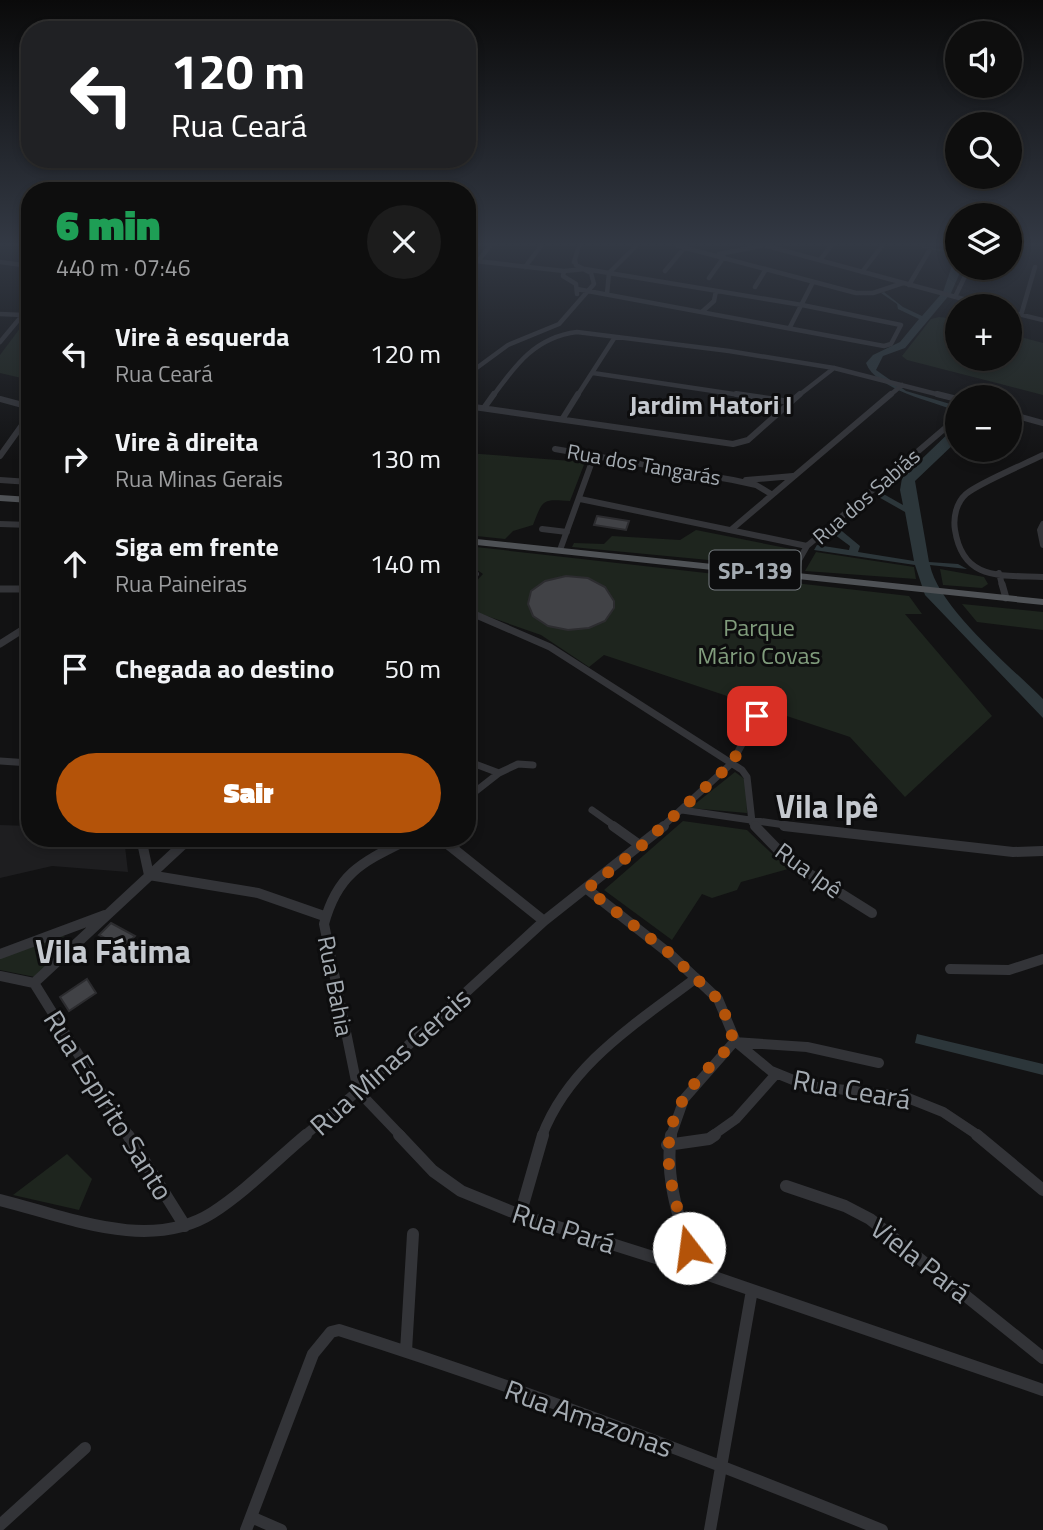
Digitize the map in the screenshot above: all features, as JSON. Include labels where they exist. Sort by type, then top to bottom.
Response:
[{"type":"main road","points":[[0,498],[21,501]]},
{"type":"main road","points":[[0,506],[21,503]]},
{"type":"main road","name":"SP-139","points":[[476,542],[1043,602]]},
{"type":"street","points":[[0,342],[20,317]]},
{"type":"street","points":[[476,368],[503,348],[559,324],[566,317]]},
{"type":"street","points":[[738,317],[884,346],[891,344],[900,326],[897,323],[867,317]]},
{"type":"street","points":[[790,327],[795,317]]},
{"type":"street","points":[[484,408],[530,349],[542,340],[569,332],[729,351],[834,368],[945,396]]},
{"type":"street","points":[[563,418],[615,337]]},
{"type":"street","points":[[476,407],[739,443],[751,437],[834,368]]},
{"type":"street","points":[[593,373],[790,402]]},
{"type":"street","points":[[732,529],[902,385]]},
{"type":"street","points":[[0,399],[21,405]]},
{"type":"street","points":[[1022,418],[1043,424]]},
{"type":"street","points":[[0,456],[21,427]]},
{"type":"street","name":"Rua dos Sabiás","points":[[807,546],[945,428]]},
{"type":"street","name":"Rua dos Tangarás","points":[[555,449],[733,480],[755,485],[771,494]]},
{"type":"street","points":[[1043,455],[966,494],[956,510],[954,529],[964,560],[978,570],[1043,577]]},
{"type":"street","points":[[560,550],[594,456]]},
{"type":"street","name":"Rua dos Tangarás","points":[[733,480],[793,475]]},
{"type":"street","points":[[0,480],[21,481]]},
{"type":"street","points":[[580,499],[807,546],[799,560],[797,575]]},
{"type":"street","points":[[0,524],[21,525]]},
{"type":"street","points":[[1043,524],[1040,530],[1043,545]]},
{"type":"street","points":[[542,529],[567,531]]},
{"type":"street","points":[[999,573],[1006,598]]},
{"type":"street","points":[[0,589],[21,589]]},
{"type":"street","points":[[476,615],[550,647],[732,763],[747,777],[752,822]]},
{"type":"street","points":[[0,644],[21,631]]},
{"type":"street","name":"Rua Minas Gerais","points":[[0,1200],[133,1230],[172,1230],[197,1222],[227,1204],[358,1091],[544,921],[641,846],[682,810],[732,763],[757,716]]},
{"type":"street","points":[[0,761],[21,762]]},
{"type":"street","points":[[476,764],[499,773]]},
{"type":"street","points":[[476,791],[499,773],[517,764],[533,765]]},
{"type":"street","points":[[592,810],[641,846]]},
{"type":"street","points":[[682,810],[752,822],[1013,852],[1043,851]]},
{"type":"street","name":"Rua Ipê","points":[[752,822],[789,861],[872,913]]},
{"type":"street","points":[[143,847],[149,875]]},
{"type":"street","points":[[0,976],[34,983],[180,847]]},
{"type":"street","name":"Rua Bahia","points":[[358,1091],[333,977],[324,916],[331,898],[351,872],[393,847]]},
{"type":"street","points":[[451,847],[544,921]]},
{"type":"street","points":[[149,875],[258,892],[324,916]]},
{"type":"street","points":[[587,889],[668,952],[721,1002],[734,1042]]},
{"type":"street","points":[[0,954],[107,914]]},
{"type":"street","points":[[59,960],[73,939],[70,933],[60,931]]},
{"type":"street","points":[[950,969],[1009,970],[1043,959]]},
{"type":"street","points":[[520,1215],[548,1124],[567,1088],[588,1066],[696,978]]},
{"type":"street","name":"Rua Espírito Santo","points":[[34,983],[185,1226]]},
{"type":"street","points":[[734,1042],[800,1044],[879,1063]]},
{"type":"street","points":[[695,1270],[670,1175],[667,1145],[680,1106],[734,1042]]},
{"type":"street","name":"Rua Ceará","points":[[734,1042],[776,1074],[794,1083],[820,1090],[871,1090],[919,1100],[978,1133],[1043,1190]]},
{"type":"street","points":[[667,1145],[709,1139],[736,1119],[776,1074]]},
{"type":"street","name":"Rua Pará","points":[[358,1091],[417,1157],[446,1182],[475,1198],[520,1215],[695,1270],[1043,1390]]},
{"type":"street","name":"Viela Pará","points":[[786,1186],[845,1206],[870,1219],[1043,1358]]},
{"type":"street","points":[[407,1351],[412,1234]]},
{"type":"street","points":[[710,1530],[752,1290]]},
{"type":"street","name":"Rua Amazonas","points":[[248,1524],[308,1364],[323,1339],[331,1332],[339,1330],[407,1351],[722,1466],[881,1530]]},
{"type":"street","points":[[0,1525],[85,1448]]},
{"type":"street","points":[[248,1524],[281,1530]]},
{"type":"shaded area","points":[[916,317],[931,317],[905,348],[883,356],[876,370],[906,391],[945,402],[945,407],[893,387],[872,372],[866,363],[873,355],[900,342],[919,319]]},
{"type":"shaded area","points":[[945,437],[945,452],[915,481],[929,562],[958,564],[967,569],[930,565],[936,582],[961,618],[1043,699],[1043,718],[925,595],[915,565],[814,550],[817,545],[849,550],[850,546],[831,532],[837,527],[860,546],[858,552],[914,561],[905,512],[875,495],[880,492],[903,505],[900,490],[902,478]]},
{"type":"shaded area","points":[[0,825],[21,826],[21,847],[125,847],[128,872],[52,866],[0,878]]},
{"type":"shaded area","points":[[917,1034],[1043,1064],[1043,1075],[915,1043]]},
{"type":"green space","points":[[945,318],[945,370],[907,360],[902,356],[931,319]]},
{"type":"green space","points":[[21,327],[21,378],[0,373],[0,355]]},
{"type":"green space","points":[[1022,337],[1043,343],[1043,395],[1022,390],[1022,385],[1004,385],[950,371],[1022,371]]},
{"type":"green space","points":[[476,454],[585,462],[570,501],[554,500],[545,503],[533,525],[513,531],[505,539],[476,536]]},
{"type":"green space","points":[[696,530],[796,550],[783,567],[572,547],[574,543],[604,544],[612,536],[680,540]]},
{"type":"green space","name":"Parque Mário Covas","points":[[476,547],[909,596],[922,614],[905,614],[992,716],[905,797],[850,737],[604,655],[589,667],[541,635],[476,612],[476,581],[483,574],[476,569]]},
{"type":"green space","points":[[816,552],[914,567],[916,579],[805,571]]},
{"type":"green space","points":[[940,569],[984,577],[988,584],[982,588],[943,585]]},
{"type":"green space","points":[[962,604],[1043,612],[1043,630],[977,622]]},
{"type":"green space","points":[[735,772],[746,780],[747,813],[690,808]]},
{"type":"green space","points":[[683,821],[747,830],[788,869],[741,882],[737,890],[712,898],[702,894],[672,940],[604,890]]},
{"type":"green space","points":[[57,934],[68,938],[66,945],[35,977],[0,970],[0,956]]},
{"type":"green space","points":[[67,1154],[92,1179],[79,1210],[13,1195]]},
{"type":"building","points":[[597,516],[629,521],[626,530],[594,525]]},
{"type":"building","points":[[566,576],[588,578],[605,587],[614,601],[614,608],[605,621],[589,628],[568,630],[548,626],[533,616],[528,604],[531,591],[545,581]]},
{"type":"building","points":[[111,923],[135,936],[123,948],[99,935]]},
{"type":"building","points":[[87,979],[96,993],[69,1011],[60,997]]},
{"type":"district","name":"Jardim Hatori I","points":[[711,404]]},
{"type":"district","name":"Vila Ipê","points":[[827,806]]},
{"type":"district","name":"Vila Fátima","points":[[113,951]]},
{"type":"route","points":[[689,1248],[670,1175],[667,1145],[680,1106],[734,1042],[728,1029],[726,1012],[721,1002],[668,952],[587,889],[641,846],[732,763],[757,716]]}]
